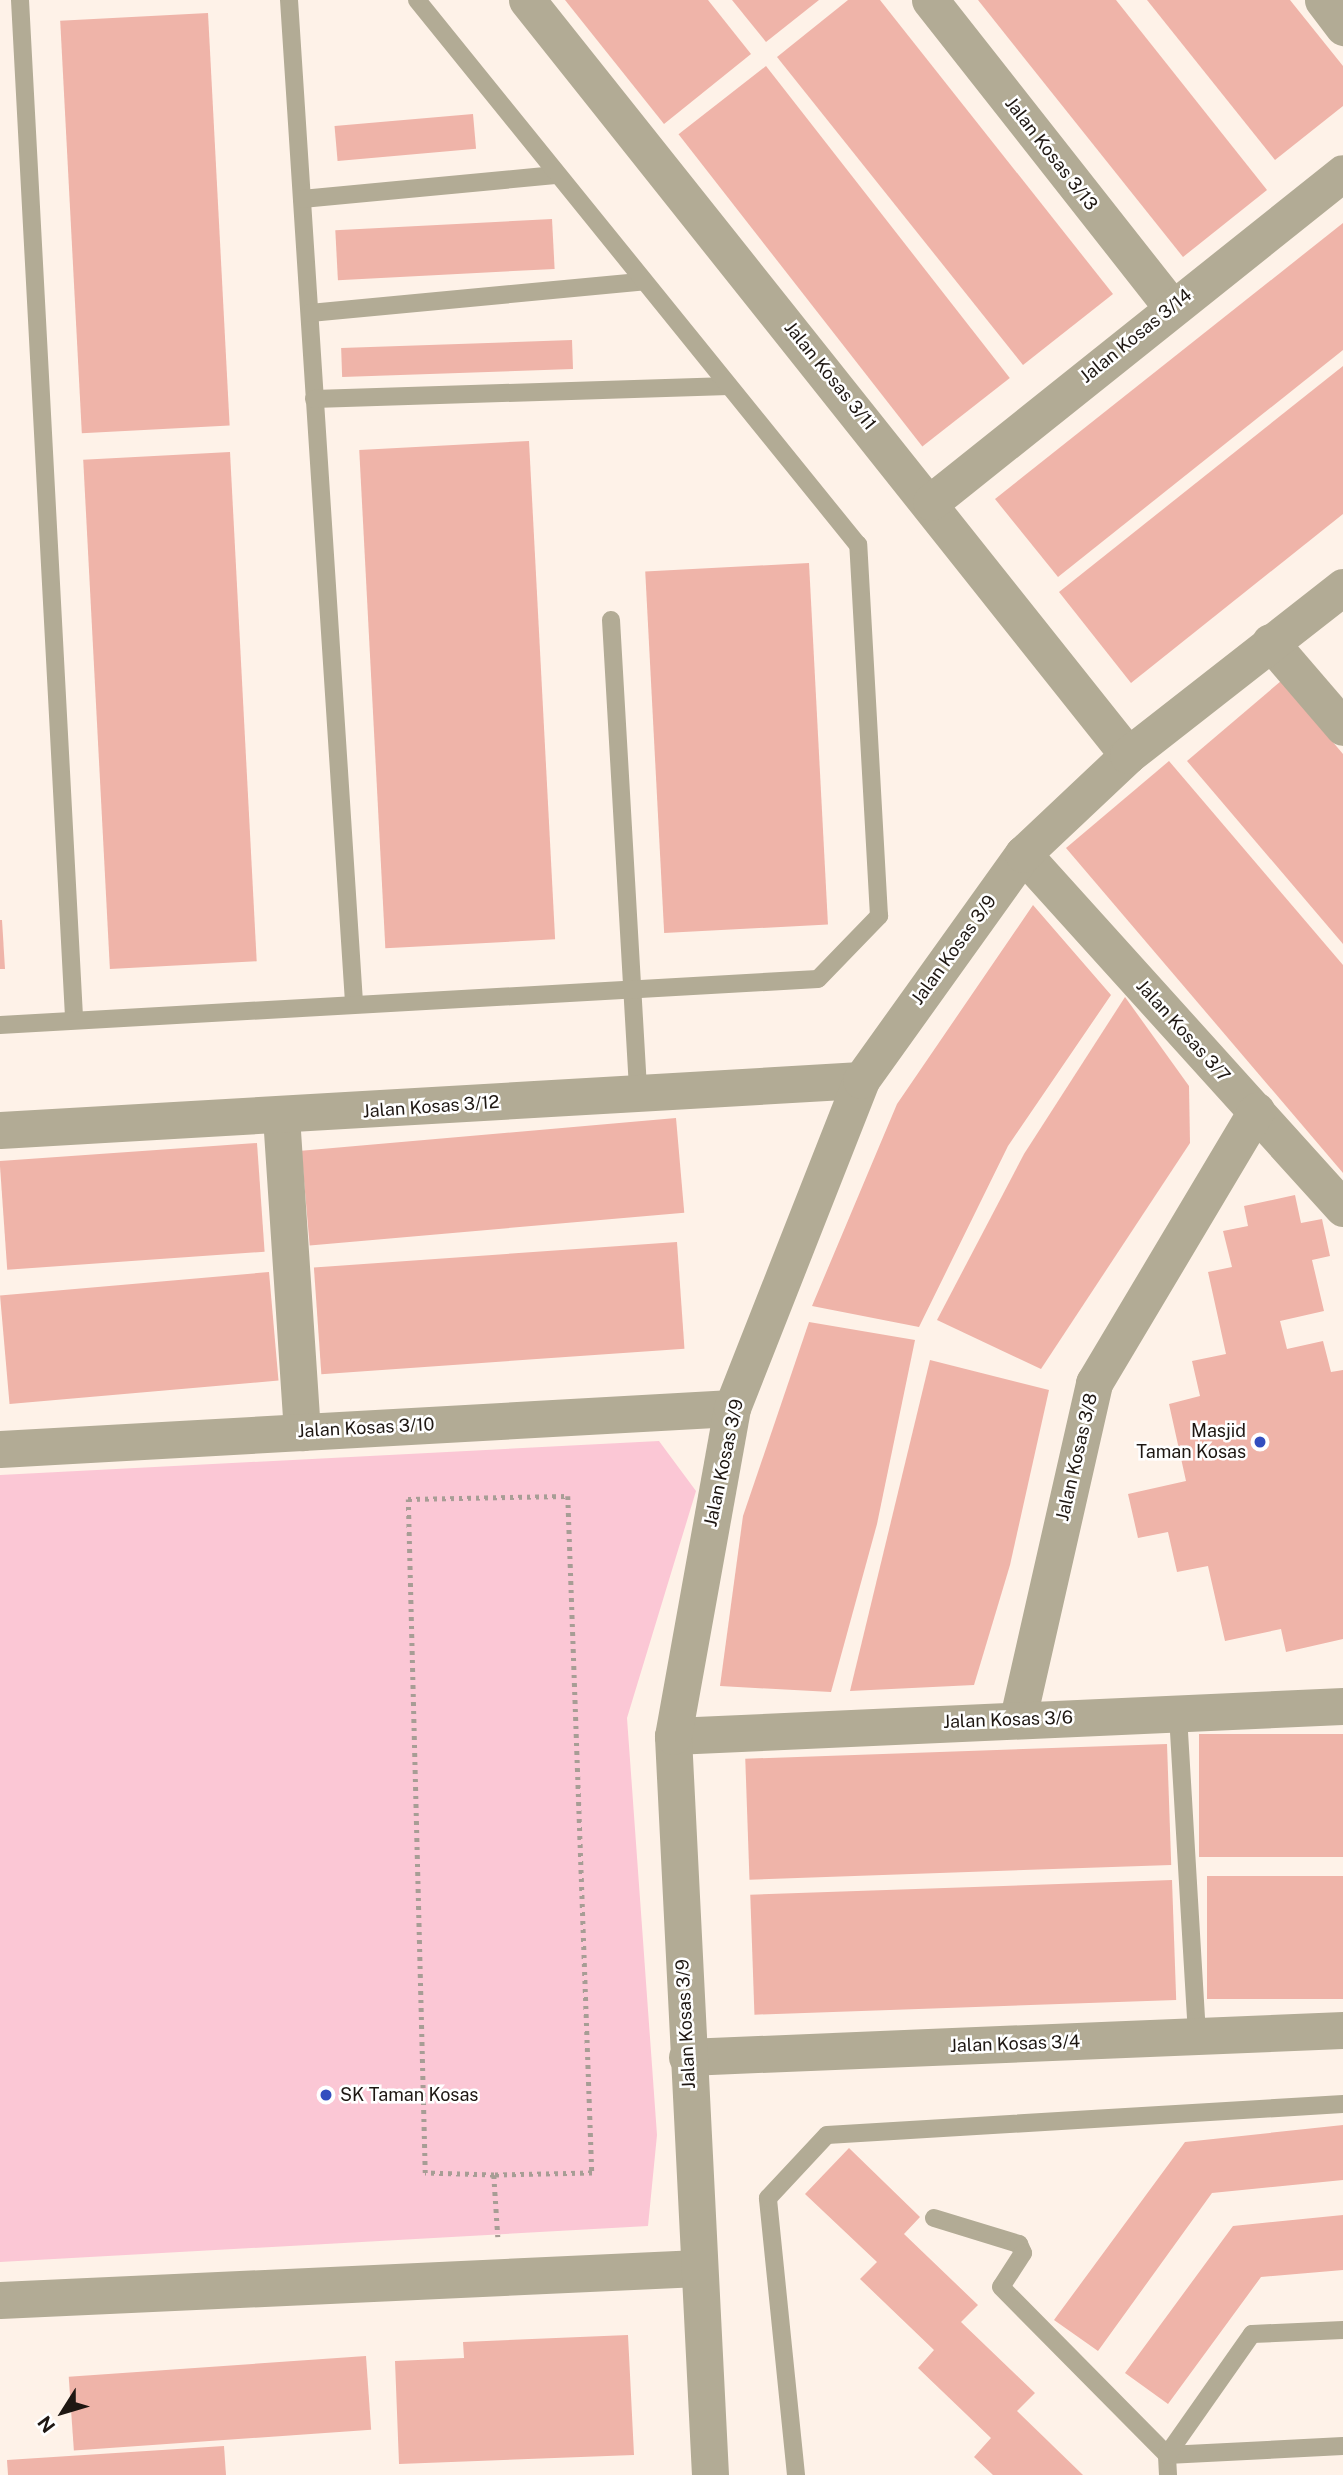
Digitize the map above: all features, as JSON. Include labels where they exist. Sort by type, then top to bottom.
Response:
[{"type":"street","name":"Jalan Kosas 3/11","points":[[527,0],[931,502],[1128,755]]},
{"type":"street","name":"Jalan Kosas 3/13","points":[[930,0],[1172,307]]},
{"type":"street","points":[[1323,0],[1343,27]]},
{"type":"street","name":"Jalan Kosas 3/14","points":[[931,502],[1343,173]]},
{"type":"street","name":"Jalan Kosas 3/9","points":[[710,2475],[673,1736],[733,1408],[861,1080],[1023,854],[1128,755],[1343,587]]},
{"type":"street","points":[[1270,642],[1343,727]]},
{"type":"street","name":"Jalan Kosas 3/7","points":[[1023,854],[1343,1208]]},
{"type":"street","name":"Jalan Kosas 3/12","points":[[0,1130],[281,1116],[861,1080]]},
{"type":"street","name":"Jalan Kosas 3/8","points":[[1018,1718],[1094,1383],[1256,1111]]},
{"type":"street","points":[[281,1116],[302,1432]]},
{"type":"street","name":"Jalan Kosas 3/10","points":[[0,1450],[733,1408]]},
{"type":"street","name":"Jalan Kosas 3/6","points":[[673,1736],[1018,1718],[1178,1715],[1343,1706]]},
{"type":"street","name":"Jalan Kosas 3/4","points":[[687,2057],[1343,2030]]},
{"type":"street","points":[[0,2300],[698,2268]]},
{"type":"lane","points":[[20,0],[74,1016]]},
{"type":"lane","points":[[289,0],[354,1003]]},
{"type":"lane","points":[[0,1025],[74,1016],[818,979],[879,916],[858,545],[729,386],[640,282],[417,0]]},
{"type":"lane","points":[[302,199],[558,175]]},
{"type":"lane","points":[[310,313],[640,282]]},
{"type":"lane","points":[[314,399],[729,386]]},
{"type":"lane","points":[[611,620],[628,988],[638,1094]]},
{"type":"lane","points":[[1178,1715],[1197,2036]]},
{"type":"lane","points":[[796,2475],[768,2198],[827,2135],[1343,2104]]},
{"type":"lane","points":[[934,2218],[1019,2244],[1023,2253],[1001,2287],[1167,2455],[1343,2446]]},
{"type":"lane","points":[[1168,2475],[1167,2455],[1252,2334],[1343,2330]]},
{"type":"path","points":[[568,1496],[592,2173],[494,2175],[425,2173],[408,1499],[568,1496]]},
{"type":"path","points":[[494,2175],[500,2276]]},
{"type":"shaded area","name":"SK Taman Kosas","points":[[659,1441],[696,1491],[627,1718],[657,2135],[648,2226],[0,2262],[0,1475]]},
{"type":"building","points":[[565,0],[708,0],[751,54],[664,124]]},
{"type":"building","points":[[732,0],[819,0],[766,42]]},
{"type":"building","points":[[848,0],[880,0],[1113,294],[1023,365],[777,57]]},
{"type":"building","points":[[978,0],[1116,0],[1267,190],[1183,257]]},
{"type":"building","points":[[1147,0],[1290,0],[1343,66],[1343,106],[1275,160]]},
{"type":"building","points":[[208,13],[230,425],[82,433],[60,21]]},
{"type":"building","points":[[766,66],[1010,378],[922,446],[679,134]]},
{"type":"building","points":[[473,114],[476,149],[338,161],[335,126]]},
{"type":"building","points":[[552,219],[555,269],[338,280],[335,230]]},
{"type":"building","points":[[1343,223],[1343,350],[1058,577],[995,499]]},
{"type":"building","points":[[572,340],[573,369],[342,377],[341,348]]},
{"type":"building","points":[[1343,366],[1343,514],[1131,683],[1059,592]]},
{"type":"building","points":[[529,441],[555,939],[385,948],[359,450]]},
{"type":"building","points":[[230,452],[257,961],[110,969],[83,460]]},
{"type":"building","points":[[809,563],[828,925],[664,933],[645,572]]},
{"type":"building","points":[[1281,681],[1343,754],[1343,944],[1187,761]]},
{"type":"building","points":[[1169,761],[1343,965],[1343,1173],[1066,848]]},
{"type":"building","points":[[1033,905],[1111,995],[1008,1146],[919,1327],[812,1306],[897,1104]]},
{"type":"building","points":[[2,920],[5,969],[0,969]]},
{"type":"building","points":[[1125,997],[1189,1086],[1190,1143],[1041,1369],[937,1320],[1024,1154]]},
{"type":"building","points":[[676,1118],[684,1213],[310,1245],[301,1151]]},
{"type":"building","points":[[257,1143],[265,1252],[7,1270],[0,1161]]},
{"type":"building","name":"Masjid Taman Kosas","points":[[1295,1195],[1301,1223],[1322,1219],[1330,1256],[1312,1260],[1324,1311],[1280,1321],[1287,1349],[1323,1341],[1331,1372],[1343,1370],[1343,1639],[1286,1652],[1281,1629],[1225,1641],[1208,1566],[1177,1572],[1168,1532],[1138,1538],[1128,1494],[1186,1481],[1169,1404],[1200,1396],[1192,1361],[1226,1354],[1208,1272],[1232,1267],[1223,1231],[1248,1226],[1244,1206]]},
{"type":"building","points":[[677,1242],[684,1349],[321,1374],[314,1267]]},
{"type":"building","points":[[269,1272],[278,1381],[10,1404],[0,1296]]},
{"type":"building","points":[[809,1322],[915,1340],[877,1524],[831,1692],[720,1686],[743,1516]]},
{"type":"building","points":[[930,1360],[1049,1390],[1010,1565],[974,1685],[850,1691]]},
{"type":"building","points":[[1199,1734],[1343,1734],[1343,1857],[1199,1857]]},
{"type":"building","points":[[1167,1744],[1171,1865],[749,1880],[745,1759]]},
{"type":"building","points":[[1207,1876],[1343,1876],[1343,1999],[1207,1999]]},
{"type":"building","points":[[1172,1880],[1176,2000],[754,2015],[750,1895]]},
{"type":"building","points":[[1343,2125],[1343,2180],[1212,2193],[1098,2351],[1054,2320],[1185,2142]]},
{"type":"building","points":[[849,2148],[920,2217],[904,2234],[978,2305],[961,2322],[1035,2393],[1017,2411],[1083,2475],[993,2475],[974,2457],[991,2438],[918,2368],[934,2350],[860,2279],[877,2262],[805,2194]]},
{"type":"building","points":[[1343,2215],[1343,2270],[1261,2277],[1168,2404],[1125,2373],[1233,2226]]},
{"type":"building","points":[[628,2335],[634,2455],[399,2464],[395,2361],[464,2358],[463,2342]]},
{"type":"building","points":[[366,2356],[371,2430],[74,2451],[69,2377]]},
{"type":"building","points":[[224,2446],[226,2475],[8,2475],[7,2460]]},
{"type":"place","name":"Masjid Taman Kosas","points":[[1260,1442]]},
{"type":"place","name":"SK Taman Kosas","points":[[326,2095]]}]
